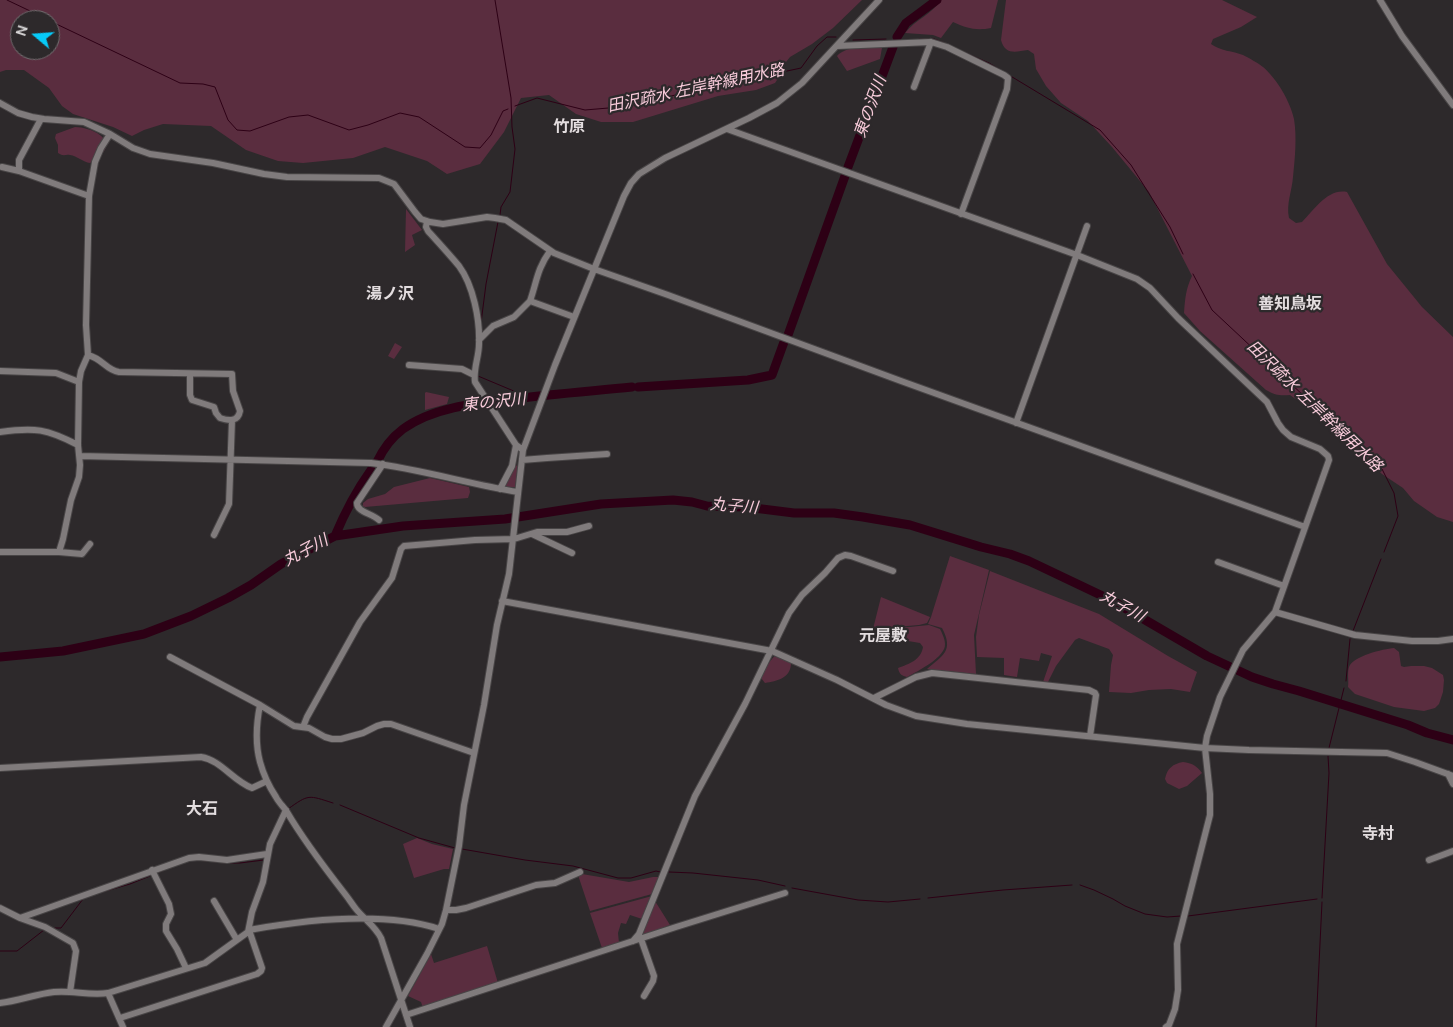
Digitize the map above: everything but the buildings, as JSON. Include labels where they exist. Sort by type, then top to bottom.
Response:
[{"type":"street","points":[[386,1027],[439,929],[446,910],[459,846],[464,806],[484,705],[497,625],[509,574],[523,450],[544,391],[624,196],[631,183],[639,174],[664,158],[777,103],[796,88],[879,0]]},
{"type":"street","points":[[1380,0],[1402,36],[1453,105]]},
{"type":"street","points":[[837,46],[931,42],[947,47],[1008,78],[1007,88],[961,214]]},
{"type":"street","points":[[914,87],[931,42]]},
{"type":"street","points":[[0,103],[18,113],[40,119],[84,122],[110,134],[133,148],[150,154],[287,177],[380,178],[394,184],[415,212],[427,221],[444,224],[486,217],[506,220],[550,251],[594,269],[1305,527]]},
{"type":"street","points":[[19,171],[18,160],[40,119]]},
{"type":"street","points":[[727,129],[1131,275],[1150,288],[1178,318],[1267,402],[1283,430],[1328,456],[1329,460],[1275,612],[1242,650],[1224,687],[1207,736],[1205,748],[1210,794],[1210,814],[1177,944],[1178,990],[1175,1009],[1168,1026]]},
{"type":"street","points":[[59,552],[71,500],[79,477],[79,382],[81,371],[88,355],[86,324],[89,196],[95,162],[110,134]]},
{"type":"street","points":[[2,167],[19,171],[89,196]]},
{"type":"street","points":[[427,221],[426,227],[428,231],[459,266],[467,279],[475,300],[479,340],[474,375],[475,382],[516,445],[523,450]]},
{"type":"street","points":[[1016,423],[1087,226]]},
{"type":"street","points":[[479,340],[493,326],[514,318],[530,301],[538,270],[550,251]]},
{"type":"street","points":[[530,301],[574,317]]},
{"type":"street","points":[[88,355],[96,358],[112,371],[232,374],[233,391],[240,411],[238,417],[232,420],[220,418],[214,407],[192,400],[190,396],[190,374]]},
{"type":"street","points":[[409,365],[462,369],[474,375]]},
{"type":"street","points":[[0,371],[56,372],[79,382]]},
{"type":"street","points":[[214,534],[229,504],[232,420]]},
{"type":"street","points":[[0,432],[39,430],[54,434],[78,445]]},
{"type":"street","points":[[500,489],[512,466],[516,445]]},
{"type":"street","points":[[522,460],[607,454]]},
{"type":"street","points":[[80,456],[339,461],[383,464],[517,494]]},
{"type":"street","points":[[379,520],[358,509],[357,503],[383,464]]},
{"type":"street","points":[[303,727],[360,622],[392,578],[401,549],[404,546],[514,539],[544,531],[567,532],[589,526]]},
{"type":"street","points":[[532,534],[572,553]]},
{"type":"street","points":[[0,552],[82,554],[90,544]]},
{"type":"street","points":[[634,942],[639,934],[695,796],[772,651],[789,613],[802,595],[838,558],[845,555],[893,571]]},
{"type":"street","points":[[1218,562],[1284,586]]},
{"type":"street","points":[[502,601],[772,651],[900,711],[916,716],[967,724],[1205,748],[1387,754],[1450,775],[1453,784]]},
{"type":"street","points":[[1275,612],[1355,635],[1412,641],[1453,639]]},
{"type":"street","points":[[170,656],[260,705],[286,722],[317,732],[325,737],[341,740],[377,726],[391,724],[474,753]]},
{"type":"street","points":[[874,698],[916,677],[932,673],[1089,690],[1096,695],[1090,736]]},
{"type":"street","points":[[260,705],[256,726],[257,742],[260,764],[267,781],[271,785],[276,798],[322,865],[356,909],[377,931],[402,999],[410,1027]]},
{"type":"street","points":[[0,768],[201,757],[213,760],[244,786],[252,788],[267,781]]},
{"type":"street","points":[[120,1018],[261,972],[262,968],[249,930],[252,912],[263,882],[270,844],[286,810]]},
{"type":"street","points":[[1429,860],[1453,851]]},
{"type":"street","points":[[20,918],[189,858],[227,860],[267,854]]},
{"type":"street","points":[[152,870],[171,911],[166,924],[166,931],[186,968]]},
{"type":"street","points":[[446,910],[466,908],[542,883],[555,883],[580,872]]},
{"type":"street","points":[[406,1015],[785,893]]},
{"type":"street","points":[[214,902],[237,940]]},
{"type":"street","points":[[0,908],[45,927],[73,943],[76,951],[70,992]]},
{"type":"street","points":[[0,1003],[54,992],[108,994],[205,963],[249,930],[300,922],[366,920],[396,921],[439,929]]},
{"type":"street","points":[[641,939],[654,976],[644,996]]},
{"type":"street","points":[[108,994],[123,1027]]},
{"type":"shaded area","points":[[0,0],[862,0],[833,28],[812,44],[790,57],[782,67],[775,83],[756,90],[718,96],[633,122],[601,122],[576,114],[549,95],[521,98],[504,132],[480,164],[447,174],[427,161],[385,147],[353,158],[303,163],[278,161],[246,150],[211,126],[163,124],[132,136],[113,127],[73,114],[62,106],[49,88],[24,70],[0,72]]},
{"type":"shaded area","points":[[941,0],[998,0],[991,28],[971,28],[953,22],[941,38],[933,35],[905,33]]},
{"type":"shaded area","points":[[1006,0],[1222,0],[1257,17],[1241,27],[1213,39],[1211,44],[1218,48],[1243,55],[1263,67],[1278,84],[1286,98],[1294,119],[1296,140],[1288,208],[1289,218],[1296,223],[1302,222],[1322,201],[1334,193],[1347,192],[1387,264],[1422,307],[1453,337],[1453,522],[1437,517],[1414,501],[1403,488],[1382,474],[1345,439],[1290,395],[1278,395],[1266,390],[1200,331],[1184,313],[1186,294],[1192,276],[1149,192],[1088,121],[1061,103],[1046,86],[1036,69],[1034,54],[1028,50],[1015,52],[1005,48],[1001,40]]},
{"type":"shaded area","points":[[881,47],[880,59],[847,71],[837,56],[846,50]]},
{"type":"shaded area","points":[[75,127],[88,129],[104,139],[106,144],[105,150],[90,163],[73,156],[58,153],[56,134]]},
{"type":"shaded area","points":[[406,209],[422,230],[412,235],[415,245],[405,252]]},
{"type":"shaded area","points":[[395,343],[402,347],[394,359],[388,356]]},
{"type":"shaded area","points":[[426,392],[449,397],[447,404],[425,410]]},
{"type":"shaded area","points":[[515,465],[518,466],[515,487],[504,487]]},
{"type":"shaded area","points":[[430,478],[469,487],[468,498],[363,506],[363,503],[368,499],[385,494],[394,487]]},
{"type":"shaded area","points":[[950,556],[989,570],[974,635],[976,674],[927,669],[942,656],[947,647],[942,628],[928,624]]},
{"type":"shaded area","points":[[990,571],[1099,614],[1197,672],[1190,692],[1171,689],[1131,693],[1109,692],[1113,655],[1109,649],[1079,638],[1075,640],[1056,666],[1048,682],[1043,682],[1052,656],[1041,653],[1039,661],[1020,658],[1017,677],[1004,675],[1004,658],[977,657],[976,637],[979,615]]},
{"type":"shaded area","points":[[881,597],[930,617],[927,623],[919,625],[873,629]]},
{"type":"shaded area","points":[[929,625],[940,629],[945,644],[944,649],[936,659],[907,677],[899,672],[898,668],[910,663],[920,655],[923,647],[920,643],[873,640],[872,636],[879,630]]},
{"type":"shaded area","points":[[1394,648],[1399,652],[1401,666],[1424,666],[1432,668],[1443,675],[1443,692],[1439,704],[1435,708],[1424,711],[1394,707],[1355,694],[1348,687],[1348,669],[1352,663],[1362,656]]},
{"type":"shaded area","points":[[775,656],[791,663],[789,672],[782,678],[765,683],[761,678]]},
{"type":"shaded area","points":[[1183,762],[1194,765],[1202,773],[1187,786],[1179,789],[1167,783],[1165,779],[1171,767]]},
{"type":"shaded area","points":[[417,838],[453,849],[449,869],[414,878],[403,844]]},
{"type":"shaded area","points":[[582,874],[629,882],[660,877],[652,894],[590,911],[578,875]]},
{"type":"shaded area","points":[[652,896],[642,919],[630,915],[626,924],[621,923],[618,933],[619,943],[602,948],[590,913]]},
{"type":"shaded area","points":[[655,901],[670,925],[643,936],[641,935]]},
{"type":"shaded area","points":[[487,946],[498,983],[423,1008],[421,1002],[408,996],[431,954],[434,963]]},
{"type":"waterway","name":"田沢疏水 左岸幹線用水路","points":[[7,0],[28,10]]},
{"type":"waterway","name":"田沢疏水 左岸幹線用水路","points":[[495,0],[511,98],[515,149],[510,192],[501,207],[500,215]]},
{"type":"waterway","name":"東の沢川","points":[[897,37],[906,23],[937,0]]},
{"type":"waterway","name":"田沢疏水 左岸幹線用水路","points":[[60,26],[180,83],[203,84],[215,87],[228,120],[237,130],[250,131],[289,117],[308,115],[349,130],[400,113],[419,117],[465,147],[480,148],[491,135],[503,111],[508,109]]},
{"type":"waterway","name":"田沢疏水 左岸幹線用水路","points":[[515,106],[537,98],[585,110],[620,107],[801,68],[817,46],[827,37],[836,37]]},
{"type":"waterway","name":"田沢疏水 左岸幹線用水路","points":[[853,40],[886,39]]},
{"type":"waterway","name":"田沢疏水 左岸幹線用水路","points":[[919,39],[934,39],[945,43]]},
{"type":"waterway","name":"東の沢川","points":[[848,167],[893,47]]},
{"type":"waterway","name":"田沢疏水 左岸幹線用水路","points":[[957,49],[989,63],[1100,130],[1131,165],[1170,227],[1183,254]]},
{"type":"waterway","name":"東の沢川","points":[[788,335],[845,176]]},
{"type":"waterway","points":[[481,323],[486,284],[498,222]]},
{"type":"waterway","name":"田沢疏水 左岸幹線用水路","points":[[1193,274],[1212,310],[1382,469],[1394,493],[1398,516],[1384,552]]},
{"type":"waterway","name":"東の沢川","points":[[638,387],[748,380],[772,375],[784,342]]},
{"type":"waterway","points":[[478,376],[528,397]]},
{"type":"waterway","name":"東の沢川","points":[[377,462],[388,444],[403,429],[441,411],[485,402],[632,387]]},
{"type":"waterway","name":"東の沢川","points":[[335,536],[351,502],[371,470]]},
{"type":"waterway","name":"丸子川","points":[[0,657],[63,651],[144,634],[191,616],[228,598],[281,564],[335,536],[403,526],[505,519],[601,504],[673,500],[707,506],[746,507],[794,513],[834,513],[863,517],[910,525],[1010,554],[1029,561],[1111,600],[1207,656],[1252,677],[1453,740]]},
{"type":"waterway","name":"田沢疏水 左岸幹線用水路","points":[[1353,631],[1381,559]]},
{"type":"waterway","name":"田沢疏水 左岸幹線用水路","points":[[1346,681],[1350,639]]},
{"type":"waterway","name":"田沢疏水 左岸幹線用水路","points":[[1329,748],[1344,688]]},
{"type":"waterway","name":"田沢疏水 左岸幹線用水路","points":[[1322,898],[1329,773],[1328,756]]},
{"type":"waterway","points":[[288,809],[309,797],[333,803]]},
{"type":"waterway","points":[[340,805],[419,838],[455,848]]},
{"type":"waterway","points":[[462,849],[573,866],[618,878],[631,878],[656,871],[660,872]]},
{"type":"waterway","points":[[197,860],[226,863]]},
{"type":"waterway","points":[[230,863],[264,860]]},
{"type":"waterway","points":[[157,873],[165,870]]},
{"type":"waterway","points":[[669,872],[758,880],[785,886]]},
{"type":"waterway","points":[[99,893],[150,876]]},
{"type":"waterway","points":[[928,898],[1072,885]]},
{"type":"waterway","points":[[1080,885],[1145,914],[1167,917],[1181,916]]},
{"type":"waterway","points":[[792,888],[858,900],[888,902],[920,899]]},
{"type":"waterway","points":[[55,928],[61,928],[83,899]]},
{"type":"waterway","points":[[1188,916],[1317,899]]},
{"type":"waterway","name":"田沢疏水 左岸幹線用水路","points":[[1316,1027],[1322,902]]},
{"type":"waterway","points":[[0,951],[17,951],[44,930]]},
{"type":"district","name":"竹原","points":[[569,128]]},
{"type":"district","name":"湯ノ沢","points":[[390,295]]},
{"type":"district","name":"善知鳥坂","points":[[1290,305]]},
{"type":"district","name":"元屋敷","points":[[883,637]]},
{"type":"district","name":"大石","points":[[202,810]]},
{"type":"district","name":"寺村","points":[[1378,835]]}]
